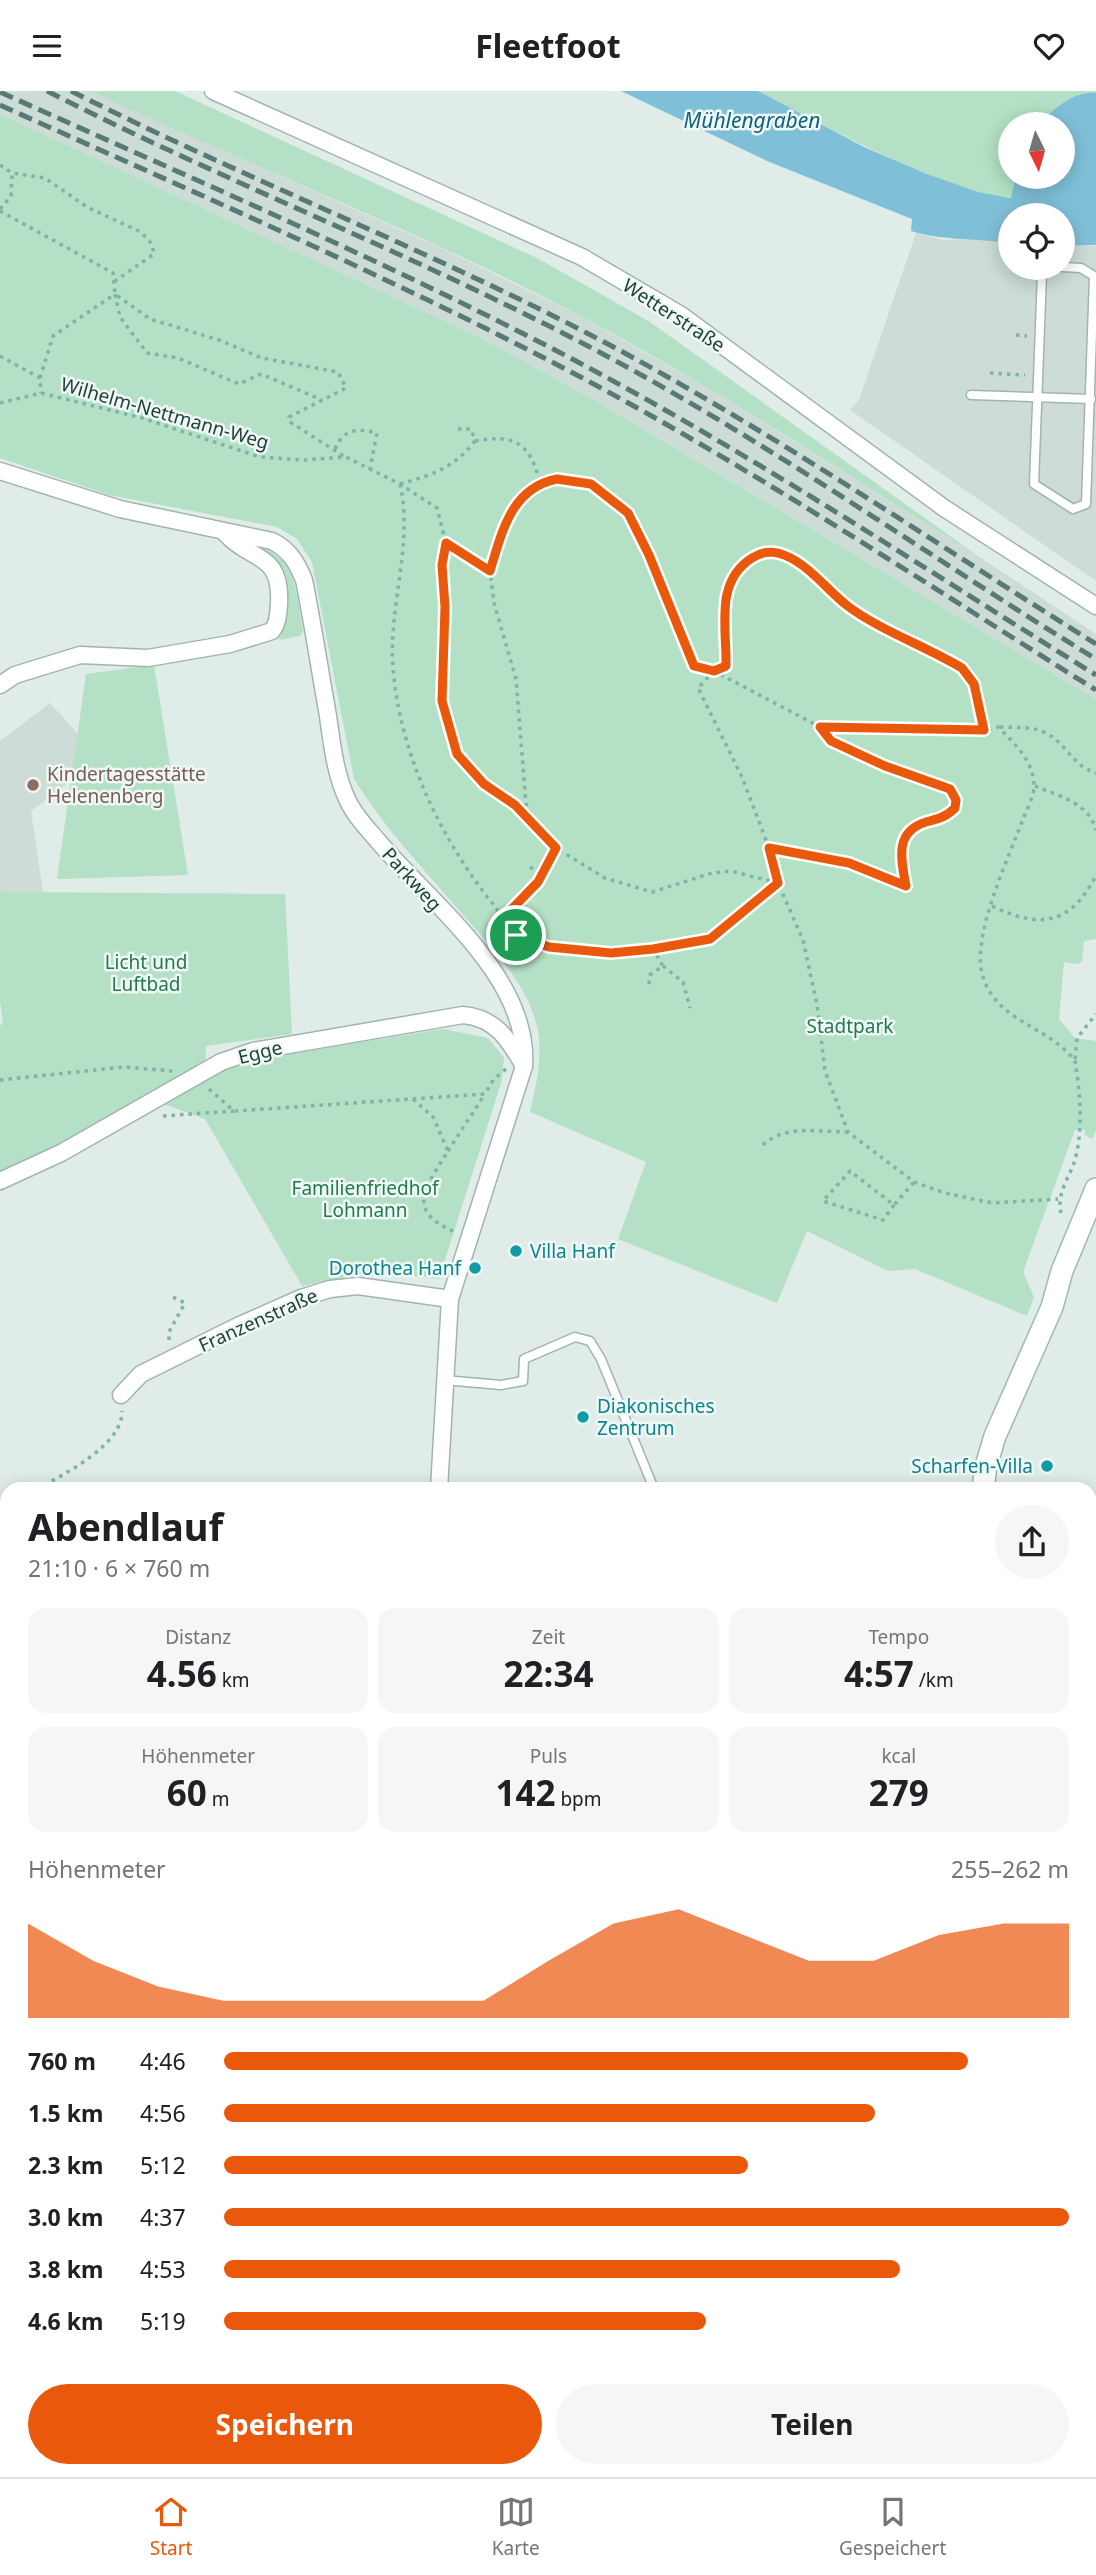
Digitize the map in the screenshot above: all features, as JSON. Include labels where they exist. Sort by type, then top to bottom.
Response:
[{"type":"main road","points":[[984,1482],[995,1436],[1052,1307],[1062,1271],[1096,1189]]},
{"type":"street","name":"Wetterstraße","points":[[213,91],[582,257],[681,315],[944,508],[1096,606]]},
{"type":"street","name":"Parkweg","points":[[0,471],[120,509],[272,541],[288,551],[297,562],[304,580],[337,769],[348,802],[398,865],[487,961],[510,998],[521,1023],[525,1044],[524,1066],[450,1299],[439,1482]]},
{"type":"street","points":[[0,685],[15,675],[80,655],[148,658],[230,645],[271,631],[279,608],[275,576],[259,555],[233,541],[224,531]]},
{"type":"street","name":"Egge","points":[[0,1181],[61,1153],[221,1062],[253,1051],[463,1015],[486,1020],[500,1030],[524,1066]]},
{"type":"street","name":"Franzenstraße","points":[[121,1395],[141,1374],[301,1298],[330,1289],[358,1286],[450,1299]]},
{"type":"lane","points":[[1042,280],[1034,484],[1073,509],[1086,504],[1094,378],[1094,276],[1081,268],[1075,268]]},
{"type":"lane","points":[[971,395],[1091,399]]},
{"type":"lane","points":[[444,1380],[501,1385],[523,1381],[524,1359],[575,1337],[590,1341],[601,1359],[651,1482]]},
{"type":"path","points":[[0,165],[12,173],[46,178],[87,207],[141,232],[152,244],[154,254],[120,275],[114,283]]},
{"type":"path","points":[[12,173],[11,197],[0,210],[113,273],[120,317],[147,353],[178,358],[239,384],[261,373],[324,401]]},
{"type":"path","points":[[0,403],[41,393],[40,377],[53,336],[115,294]]},
{"type":"path","points":[[115,294],[150,319],[209,336],[262,358],[338,372],[346,388],[289,417],[290,422],[437,508],[446,543],[442,565],[445,607],[442,701],[457,754],[468,769],[515,805],[556,848],[605,878],[652,892],[689,883],[712,873],[731,871],[778,883]]},
{"type":"path","points":[[0,356],[40,377]]},
{"type":"path","points":[[990,373],[1038,375]]},
{"type":"path","name":"Wilhelm-Nettmann-Weg","points":[[41,393],[142,418],[260,457],[302,460],[346,457]]},
{"type":"path","points":[[334,450],[347,433],[361,429],[377,433],[370,469]]},
{"type":"path","points":[[456,429],[471,429],[475,441]]},
{"type":"path","points":[[400,484],[445,470],[463,456],[475,441],[498,437],[518,442],[529,453],[540,482]]},
{"type":"path","points":[[535,826],[526,804],[516,679],[494,603],[490,571],[504,524],[519,500],[540,482],[557,479],[591,484],[628,513],[649,555],[694,666],[714,671],[820,727],[831,741],[885,766],[950,789],[956,800],[955,808],[947,816],[911,829],[904,836],[900,852],[906,886],[849,863],[769,848]]},
{"type":"path","points":[[400,484],[406,509],[392,621],[393,670],[403,721],[430,804],[468,873],[516,935],[549,947],[611,953],[710,939],[778,883]]},
{"type":"path","points":[[446,543],[490,571]]},
{"type":"path","points":[[984,730],[974,684],[962,668],[849,608],[797,561],[773,550],[757,554],[739,566],[727,588],[723,625],[726,666],[714,671],[698,688],[742,777],[769,848],[778,883],[803,940],[817,1005],[825,1070],[848,1132],[914,1182],[945,1193],[992,1203],[1058,1199]]},
{"type":"path","points":[[820,727],[984,730],[998,727],[1032,728],[1047,733],[1074,762],[1096,773]]},
{"type":"path","points":[[998,727],[1028,761],[1035,786],[992,906],[982,939],[980,964],[993,999],[1007,1012],[1062,1048],[1075,1061]]},
{"type":"path","points":[[1035,786],[1073,801],[1093,818],[1096,830]]},
{"type":"path","points":[[503,918],[542,874],[556,848]]},
{"type":"path","points":[[530,867],[542,874]]},
{"type":"path","points":[[992,906],[1014,917],[1037,920],[1058,917],[1083,899],[1096,875]]},
{"type":"path","points":[[487,961],[499,957],[516,935]]},
{"type":"path","points":[[653,949],[663,966],[683,982],[690,1008]]},
{"type":"path","points":[[649,984],[650,975],[663,966]]},
{"type":"path","points":[[1061,1213],[1058,1199],[1076,1157],[1080,1132],[1075,1061],[1077,1038],[1096,1014]]},
{"type":"path","points":[[0,1080],[124,1067],[161,1068],[197,1078],[234,1111]]},
{"type":"path","points":[[447,1229],[426,1214],[423,1202],[426,1187],[503,1069]]},
{"type":"path","points":[[159,1116],[485,1094]]},
{"type":"path","points":[[413,1099],[433,1117],[448,1151]]},
{"type":"path","points":[[763,1145],[772,1136],[786,1131],[848,1132]]},
{"type":"path","points":[[894,1205],[850,1171],[823,1201],[883,1220],[914,1182]]},
{"type":"path","points":[[169,1360],[169,1332],[185,1303],[171,1296]]},
{"type":"path","points":[[50,1482],[77,1468],[115,1434],[122,1423],[121,1395]]},
{"type":"shaded area","points":[[0,91],[91,91],[445,250],[580,316],[708,388],[978,556],[1096,634],[1096,699],[596,401],[481,338],[0,114]]},
{"type":"shaded area","points":[[916,233],[943,240],[998,241],[998,280],[1075,280],[1075,246],[1096,246],[1096,581],[850,410],[859,400]]},
{"type":"shaded area","name":"Kindertagesstätte Helenenberg","points":[[50,703],[100,758],[31,811],[43,892],[0,892],[0,741]]},
{"type":"green space","points":[[91,91],[175,91],[539,259],[650,322],[978,556],[731,402],[580,316],[460,256]]},
{"type":"green space","points":[[758,91],[1096,91],[1072,98],[1052,112],[998,112],[998,189],[1014,189],[1012,198],[979,192],[946,181],[864,146]]},
{"type":"green space","name":"Stadtpark","points":[[0,114],[481,338],[596,401],[1096,699],[1096,939],[1084,941],[1082,961],[1078,964],[1064,962],[1059,1019],[1075,1038],[1096,1041],[1096,1131],[1092,1139],[1085,1135],[1085,1130],[1075,1130],[1023,1272],[1034,1297],[1027,1316],[915,1269],[888,1271],[807,1231],[777,1303],[618,1239],[646,1162],[530,1112],[538,1075],[539,1038],[528,1001],[508,968],[403,845],[354,779],[312,562],[297,539],[277,527],[109,495],[0,458]]},
{"type":"green space","points":[[249,543],[265,548],[285,565],[298,601],[303,631],[300,636],[279,640],[286,621],[288,598],[284,575],[273,557]]},
{"type":"green space","points":[[154,665],[188,875],[57,879],[86,674]]},
{"type":"green space","points":[[0,892],[285,894],[292,1034],[206,1046],[205,1074],[256,1059],[443,1029],[488,1038],[504,1058],[502,1080],[439,1279],[372,1271],[302,1286],[205,1119],[144,1097],[58,1146],[0,1173],[0,1025],[3,1024],[0,1001]]},
{"type":"water","name":"Mühlengraben","points":[[621,91],[758,91],[864,147],[927,174],[978,192],[1011,198],[1013,189],[1075,189],[1075,112],[1052,112],[1072,98],[1096,93],[1096,245],[1075,246],[1075,203],[998,203],[998,242],[948,238],[911,231],[912,219],[767,161]]},
{"type":"railway","points":[[47,91],[185,158],[395,252],[601,353],[665,388],[789,463],[1096,659]]},
{"type":"railway","points":[[71,91],[204,155],[474,277],[606,343],[793,451],[1096,644]]},
{"type":"railway","points":[[0,92],[349,249],[487,315],[625,387],[761,466],[1096,675]]},
{"type":"railway","points":[[0,105],[345,261],[620,398],[758,478],[1096,690]]},
{"type":"place","name":"Kindertagesstätte Helenenberg","points":[[33,785]]},
{"type":"place","name":"Villa Hanf","points":[[516,1251]]},
{"type":"place","name":"Dorothea Hanf","points":[[475,1268]]},
{"type":"place","name":"Diakonisches Zentrum","points":[[583,1417]]},
{"type":"place","name":"Scharfen-Villa","points":[[1047,1466]]},
{"type":"route","points":[[557,479],[591,484],[628,513],[649,555],[694,666],[714,671],[726,666],[727,650],[723,625],[727,588],[739,566],[757,554],[773,550],[797,561],[849,608],[962,668],[974,684],[984,730],[820,727],[831,741],[885,766],[950,789],[956,800],[955,808],[947,816],[911,829],[904,836],[900,852],[906,886],[849,863],[769,848],[778,883],[710,939],[611,953],[549,947],[516,935],[503,918],[538,882],[556,848],[515,805],[484,784],[468,769],[457,754],[442,701],[445,607],[442,565],[446,543],[490,571],[504,524],[519,500],[540,482],[557,479]]},
{"type":"park label","name":"Licht und Luftbad","points":[[146,973]]},
{"type":"park label","name":"Familienfriedhof Lohmann","points":[[365,1199]]}]
